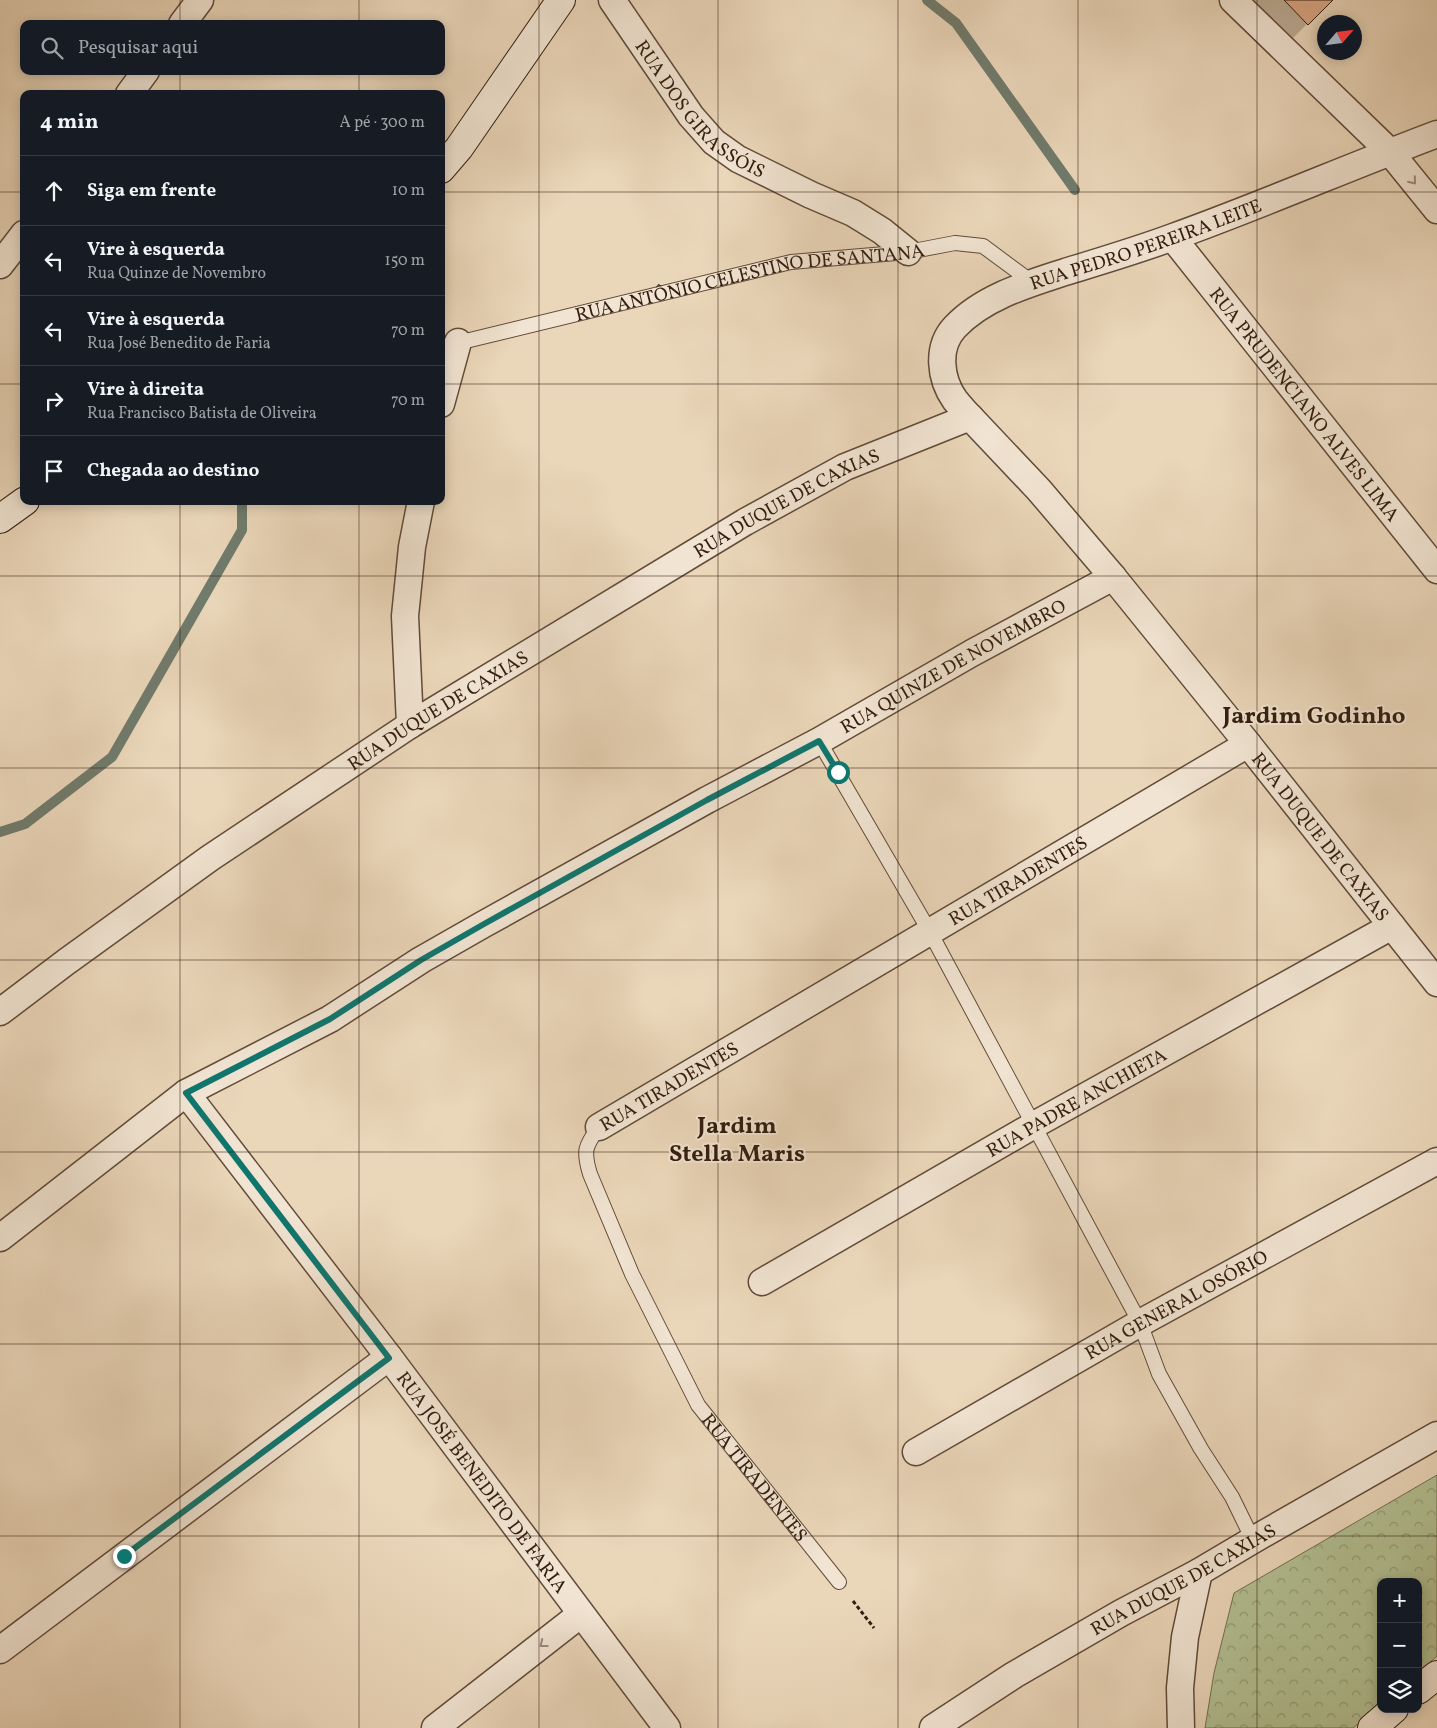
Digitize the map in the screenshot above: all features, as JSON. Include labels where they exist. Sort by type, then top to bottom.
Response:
[{"type":"street","points":[[185,20],[200,0]]},
{"type":"street","points":[[445,164],[459,148],[561,0]]},
{"type":"street","name":"RUA DOS GIRASSÓIS","points":[[612,0],[691,116],[714,142],[738,159],[811,195],[853,213],[882,231],[908,252]]},
{"type":"street","points":[[1232,0],[1390,152],[1437,210]]},
{"type":"street","points":[[132,90],[143,75]]},
{"type":"street","name":"RUA PEDRO PEREIRA LEITE","points":[[970,417],[954,399],[946,383],[942,364],[944,344],[954,328],[974,311],[999,297],[1033,283],[1172,238],[1437,134]]},
{"type":"street","name":"RUA PRUDENCIANO ALVES LIMA","points":[[1172,238],[1437,570]]},
{"type":"street","points":[[0,265],[20,239]]},
{"type":"street","name":"RUA ANTÔNIO CELESTINO DE SANTANA","points":[[445,377],[450,344]]},
{"type":"street","name":"RUA DUQUE DE CAXIAS","points":[[0,1012],[210,858],[410,725],[729,532],[845,467],[970,417],[1039,490],[1113,577],[1248,744],[1437,984]]},
{"type":"street","points":[[0,519],[20,505]]},
{"type":"street","points":[[410,725],[405,616],[412,547],[420,505]]},
{"type":"street","name":"RUA QUINZE DE NOVEMBRO","points":[[0,1238],[186,1093],[330,1019],[421,960],[484,924],[707,800],[819,741],[972,653],[1113,577]]},
{"type":"street","name":"RUA TIRADENTES","points":[[599,1127],[1248,744]]},
{"type":"street","name":"RUA PADRE ANCHIETA","points":[[762,1282],[1034,1125],[1392,926]]},
{"type":"street","name":"RUA JOSÉ BENEDITO DE FARIA","points":[[186,1093],[389,1358],[667,1728]]},
{"type":"street","name":"RUA GENERAL OSÓRIO","points":[[916,1452],[1140,1323],[1437,1161]]},
{"type":"street","points":[[0,1650],[389,1358]]},
{"type":"street","name":"RUA DUQUE DE CAXIAS","points":[[933,1728],[1014,1675],[1121,1612],[1199,1572],[1437,1435]]},
{"type":"street","points":[[1181,1728],[1180,1688],[1185,1637],[1199,1572]]},
{"type":"street","points":[[435,1728],[581,1614]]},
{"type":"street","points":[[1422,1687],[1437,1674]]},
{"type":"street","points":[[1372,1728],[1389,1713]]},
{"type":"lane","name":"RUA ANTÔNIO CELESTINO DE SANTANA","points":[[450,344],[792,262],[908,252],[955,243],[983,246],[1033,283]]},
{"type":"lane","points":[[819,741],[930,932],[1140,1323],[1159,1374],[1201,1450],[1232,1497],[1253,1540]]},
{"type":"lane","name":"RUA TIRADENTES","points":[[599,1127],[589,1141],[585,1156],[590,1174],[632,1274],[698,1404],[839,1582]]},
{"type":"path","points":[[839,1582],[874,1628]]},
{"type":"green space","points":[[1437,1475],[1437,1656],[1422,1669],[1422,1578],[1377,1578],[1377,1709],[1353,1728],[1205,1728],[1214,1673],[1234,1593]]},
{"type":"building","points":[[1284,0],[1333,0],[1317,15],[1308,25]]},
{"type":"waterway","points":[[927,0],[956,23],[1075,190]]},
{"type":"waterway","points":[[0,832],[25,824],[112,757],[242,530],[242,505]]},
{"type":"district","name":"Jardim Godinho","points":[[1314,715]]},
{"type":"district","name":"Jardim Stella Maris","points":[[737,1139]]},
{"type":"route","points":[[124,1556],[389,1358],[186,1093],[330,1019],[421,960],[484,924],[707,800],[819,741],[838,772]]}]
